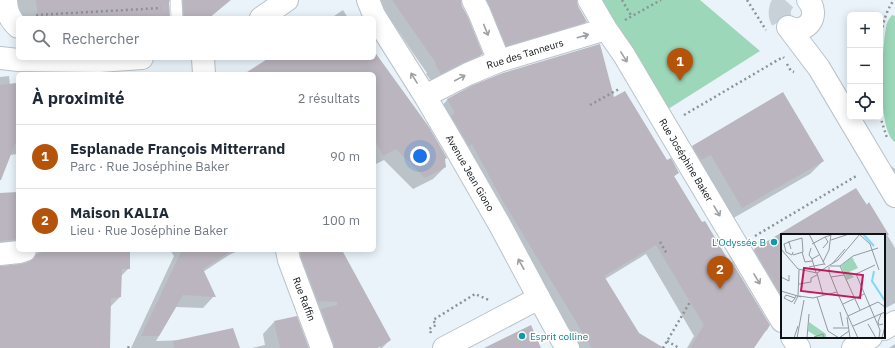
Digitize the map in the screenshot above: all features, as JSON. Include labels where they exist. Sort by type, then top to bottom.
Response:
[{"type":"street","points":[[6,0],[8,14],[16,25]]},
{"type":"street","points":[[264,16],[287,0]]},
{"type":"street","points":[[473,0],[499,61]]},
{"type":"street","name":"Rue Joséphine Baker","points":[[589,0],[781,319]]},
{"type":"street","points":[[808,0],[812,5],[813,16],[811,21],[798,26],[819,68],[895,196]]},
{"type":"street","name":"Avenue Jean Giono","points":[[376,16],[490,207],[562,340],[568,348]]},
{"type":"street","name":"Rue des Tanneurs","points":[[425,96],[468,74],[499,61],[606,30]]},
{"type":"street","points":[[0,58],[16,60]]},
{"type":"street","points":[[18,60],[97,60]]},
{"type":"street","points":[[203,60],[204,72]]},
{"type":"street","points":[[0,254],[19,252]]},
{"type":"street","name":"Rue Raffin","points":[[287,252],[289,260],[322,348]]},
{"type":"street","points":[[444,348],[539,298]]},
{"type":"street","points":[[885,328],[895,322]]},
{"type":"street","points":[[793,338],[799,348]]},
{"type":"street","points":[[853,348],[869,338]]},
{"type":"lane","points":[[176,0],[177,16]]},
{"type":"path","points":[[622,0],[632,17]]},
{"type":"path","points":[[606,30],[661,0]]},
{"type":"path","points":[[883,26],[890,6],[894,0]]},
{"type":"path","points":[[37,14],[165,8]]},
{"type":"path","points":[[666,126],[783,57],[791,71]]},
{"type":"path","points":[[590,105],[637,79]]},
{"type":"path","points":[[737,245],[858,175]]},
{"type":"path","points":[[660,242],[667,254]]},
{"type":"path","points":[[429,329],[436,325],[433,320],[475,294],[490,300]]},
{"type":"path","points":[[663,348],[690,302]]},
{"type":"path","points":[[667,340],[678,348]]},
{"type":"path","points":[[128,348],[130,344]]},
{"type":"green space","points":[[600,0],[700,0],[760,51],[665,111]]},
{"type":"green space","points":[[892,15],[895,16],[895,142],[889,134],[885,121],[883,104],[883,48],[888,20]]},
{"type":"building","points":[[36,0],[169,0],[170,16],[38,16]]},
{"type":"building","points":[[183,0],[230,0],[211,16],[184,16]]},
{"type":"building","points":[[392,0],[461,0],[462,6],[483,54],[441,74],[435,64],[436,63]]},
{"type":"building","points":[[487,0],[577,0],[578,6],[587,22],[506,46]]},
{"type":"building","points":[[600,44],[614,97],[625,91],[667,160],[671,158],[679,173],[674,176],[702,222],[705,221],[730,263],[732,262],[770,325],[754,348],[690,348],[704,325],[656,245],[604,276],[639,333],[664,348],[592,348],[501,198],[472,144],[469,146],[451,116],[455,113],[447,99],[473,85],[503,73]]},
{"type":"building","points":[[376,54],[429,127],[447,158],[445,159],[446,167],[425,178],[396,149],[383,156],[376,142],[376,72],[247,72],[266,60],[376,60]]},
{"type":"building","points":[[16,83],[16,144],[1,180],[0,180],[0,85]]},
{"type":"building","points":[[783,92],[824,161],[742,208],[711,155],[701,160],[692,146]]},
{"type":"building","points":[[856,188],[867,205],[869,202],[889,235],[781,234],[781,295],[754,249]]},
{"type":"building","points":[[16,192],[16,239],[0,241],[0,193]]},
{"type":"building","points":[[43,252],[130,252],[130,269],[122,269],[121,297],[111,298],[110,348],[0,348],[0,266],[29,262],[34,259],[36,255]]},
{"type":"building","points":[[181,252],[230,252],[203,269],[216,297],[183,295],[159,336],[141,336]]},
{"type":"building","points":[[300,252],[343,252],[391,340],[378,348],[334,348],[334,344],[321,309],[337,305],[337,302],[318,301]]},
{"type":"building","points":[[297,316],[309,348],[280,348],[274,321]]},
{"type":"building","name":"Esprit colline","points":[[531,325],[541,348],[484,348]]},
{"type":"building","points":[[233,328],[240,348],[174,348],[173,341]]},
{"type":"tunnel","points":[[785,0],[782,3],[780,14],[782,21],[788,27]]},
{"type":"place","name":"Esplanade François Mitterrand","points":[[680,81]]},
{"type":"place","name":"L'Odyssée B","points":[[774,242]]},
{"type":"place","name":"Maison KALIA","points":[[720,289]]},
{"type":"place","name":"Esprit colline","points":[[522,336]]}]
